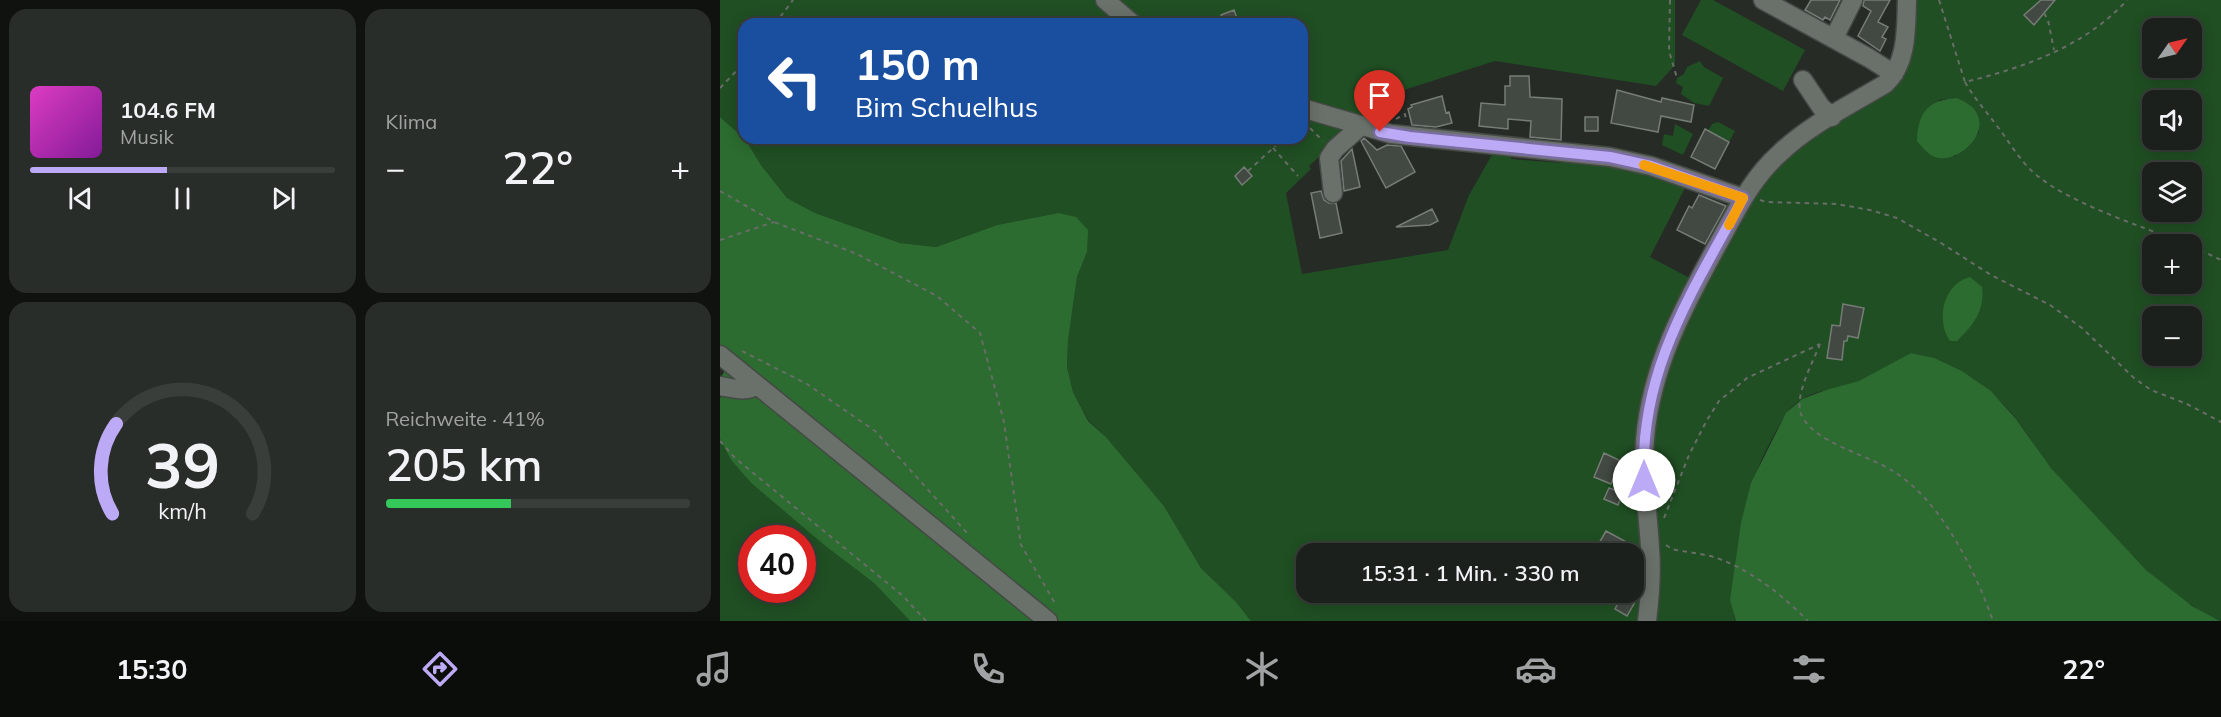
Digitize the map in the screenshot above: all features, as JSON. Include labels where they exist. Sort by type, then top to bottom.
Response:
[{"type":"street","points":[[1105,0],[1126,18]]},
{"type":"street","points":[[1763,0],[1881,64],[1894,74]]},
{"type":"street","points":[[1834,38],[1853,0]]},
{"type":"street","points":[[1647,621],[1650,550],[1643,463],[1651,394],[1662,357],[1698,282],[1757,177],[1792,142],[1885,84],[1894,74],[1900,64],[1904,42],[1907,0]]},
{"type":"street","points":[[1803,81],[1821,107],[1832,117]]},
{"type":"street","points":[[1308,116],[1410,137],[1610,157],[1651,166],[1745,195]]},
{"type":"street","points":[[1333,193],[1329,158],[1335,149],[1361,126]]},
{"type":"street","points":[[720,355],[1054,616]]},
{"type":"street","points":[[720,386],[752,389],[757,385]]},
{"type":"path","points":[[780,18],[793,0]]},
{"type":"path","points":[[1670,0],[1668,51],[1677,78]]},
{"type":"path","points":[[1939,0],[1965,81],[1975,99],[2035,174],[2073,197],[2163,234]]},
{"type":"path","points":[[1965,81],[2013,69],[2054,52],[2085,36],[2116,13],[2127,0]]},
{"type":"path","points":[[2044,13],[2048,20],[2054,52]]},
{"type":"path","points":[[720,88],[738,69]]},
{"type":"path","points":[[1308,116],[1326,146]]},
{"type":"path","points":[[1248,171],[1277,144]]},
{"type":"path","points":[[1273,148],[1298,176]]},
{"type":"path","points":[[720,190],[774,222],[857,254],[937,296],[980,333],[1004,422],[1022,545],[1054,616]]},
{"type":"path","points":[[1745,195],[1766,202],[1837,204],[1897,218],[1991,275],[2050,305],[2095,339],[2134,378],[2151,390],[2187,404],[2221,422]]},
{"type":"path","points":[[720,240],[774,222]]},
{"type":"path","points":[[2202,251],[2221,260]]},
{"type":"path","points":[[1663,526],[1666,510],[1685,464],[1719,401],[1747,378],[1820,344],[1800,395],[1800,411],[1806,424],[1827,439],[1893,471],[1918,491],[1939,516],[1968,562],[1981,587],[1993,621]]},
{"type":"path","points":[[739,350],[807,384],[875,431],[970,537]]},
{"type":"path","points":[[720,441],[735,458],[903,596],[926,621]]},
{"type":"path","points":[[1665,545],[1672,549],[1720,559],[1747,573],[1781,594],[1808,621]]},
{"type":"green space","points":[[720,0],[1675,0],[1675,65],[1656,86],[1495,61],[1388,95],[1309,166],[1311,169],[1286,193],[1302,274],[1448,250],[1469,195],[1497,146],[1511,146],[1511,159],[1561,163],[1568,152],[1689,180],[1650,257],[1697,282],[1757,176],[1885,84],[1907,0],[2221,0],[2221,621],[2174,593],[2129,554],[2052,469],[2017,420],[1995,396],[1956,369],[1942,362],[1911,353],[1859,382],[1809,396],[1797,402],[1786,415],[1763,457],[1747,501],[1738,545],[1734,616],[1736,621],[1251,621],[1236,602],[1201,568],[1164,506],[1106,437],[1088,420],[1073,392],[1067,367],[1068,341],[1077,277],[1087,252],[1058,213],[997,225],[936,247],[900,243],[815,213],[787,198],[748,144],[1308,144],[1308,18],[738,18],[738,133],[720,117]],"holes":[[[1957,98],[1970,105],[1979,132],[1970,145],[1954,157],[1939,100]]]},
{"type":"green space","points":[[1701,0],[1713,0],[1805,50],[1783,91],[1682,35]]},
{"type":"green space","points":[[1700,61],[1704,67],[1723,78],[1709,106],[1694,103],[1681,94],[1683,87],[1676,83],[1677,78],[1684,74],[1687,67]]},
{"type":"green space","points":[[1957,98],[1977,113],[1978,132],[1969,146],[1955,156],[1939,158],[1933,156],[1917,141],[1922,115],[1926,109],[1939,101]]},
{"type":"green space","points":[[720,117],[738,133],[738,144],[748,144],[787,198],[815,213],[900,243],[936,247],[997,225],[1058,213],[1076,217],[1088,230],[1087,252],[1077,277],[1068,341],[1067,367],[1073,392],[1088,421],[1106,437],[1164,506],[1201,568],[1236,602],[1251,621],[1048,621],[1039,613],[1033,621],[910,621],[874,583],[816,538],[816,525],[800,525],[751,483],[731,460],[720,439],[720,398],[726,393],[720,379],[729,363],[720,355]]},
{"type":"green space","points":[[1718,122],[1735,131],[1729,142],[1708,131],[1712,124]]},
{"type":"green space","points":[[1675,124],[1693,134],[1683,155],[1662,145],[1664,134],[1673,136]]},
{"type":"green space","points":[[1970,277],[1982,287],[1980,310],[1963,335],[1957,341],[1950,341],[1943,323],[1945,303],[1954,287]]},
{"type":"green space","points":[[1911,353],[1934,358],[1962,371],[1991,391],[2016,419],[2051,468],[2146,570],[2192,606],[2220,621],[1736,621],[1730,600],[1741,523],[1751,483],[1786,413],[1802,399],[1859,381]]},
{"type":"green space","points":[[720,439],[731,460],[751,483],[800,525],[738,525],[738,603],[816,603],[816,538],[874,583],[910,621],[720,621]]},
{"type":"building","points":[[1811,0],[1840,0],[1830,20],[1825,17],[1823,20],[1805,10]]},
{"type":"building","points":[[1864,0],[1890,0],[1878,22],[1888,27],[1882,37],[1886,39],[1880,51],[1858,36],[1871,11],[1863,6]]},
{"type":"building","points":[[2041,0],[2055,0],[2034,25],[2024,15]]},
{"type":"building","points":[[1234,10],[1237,18],[1222,18],[1221,15]]},
{"type":"building","points":[[1510,76],[1529,76],[1530,97],[1562,99],[1561,140],[1530,137],[1531,121],[1508,119],[1508,129],[1479,126],[1481,103],[1505,105],[1505,86],[1510,86]]},
{"type":"building","points":[[1617,90],[1661,102],[1662,98],[1694,105],[1691,122],[1661,116],[1658,132],[1611,123]]},
{"type":"building","points":[[1442,96],[1446,113],[1449,112],[1452,123],[1436,127],[1412,125],[1408,109],[1412,107],[1411,105]]},
{"type":"building","points":[[1585,117],[1598,117],[1598,131],[1585,131]]},
{"type":"building","points":[[1705,129],[1729,142],[1715,169],[1691,157]]},
{"type":"building","points":[[1364,138],[1377,150],[1387,145],[1401,146],[1415,172],[1386,188],[1361,141]]},
{"type":"building","points":[[1352,149],[1360,187],[1344,191],[1341,161]]},
{"type":"building","points":[[1244,167],[1252,176],[1242,185],[1235,176]]},
{"type":"building","points":[[1321,191],[1324,200],[1336,203],[1342,233],[1320,238],[1311,193]]},
{"type":"building","points":[[1699,195],[1726,206],[1705,244],[1677,230],[1689,206],[1692,208]]},
{"type":"building","points":[[1432,209],[1438,221],[1430,225],[1396,227]]},
{"type":"building","points":[[1843,304],[1864,308],[1858,338],[1848,336],[1847,341],[1844,341],[1842,360],[1827,358],[1832,325],[1840,326]]},
{"type":"building","points":[[1604,453],[1621,461],[1611,484],[1594,477]]},
{"type":"building","points":[[1609,488],[1623,493],[1618,505],[1604,499]]},
{"type":"building","points":[[1606,531],[1628,543],[1599,543]]},
{"type":"building","points":[[1618,603],[1634,603],[1627,616],[1615,609]]},
{"type":"slow traffic","points":[[1644,165],[1743,198],[1729,225]]},
{"type":"route","points":[[1380,132],[1610,157],[1651,166],[1743,198],[1673,331],[1662,357],[1647,413],[1644,480]]}]
